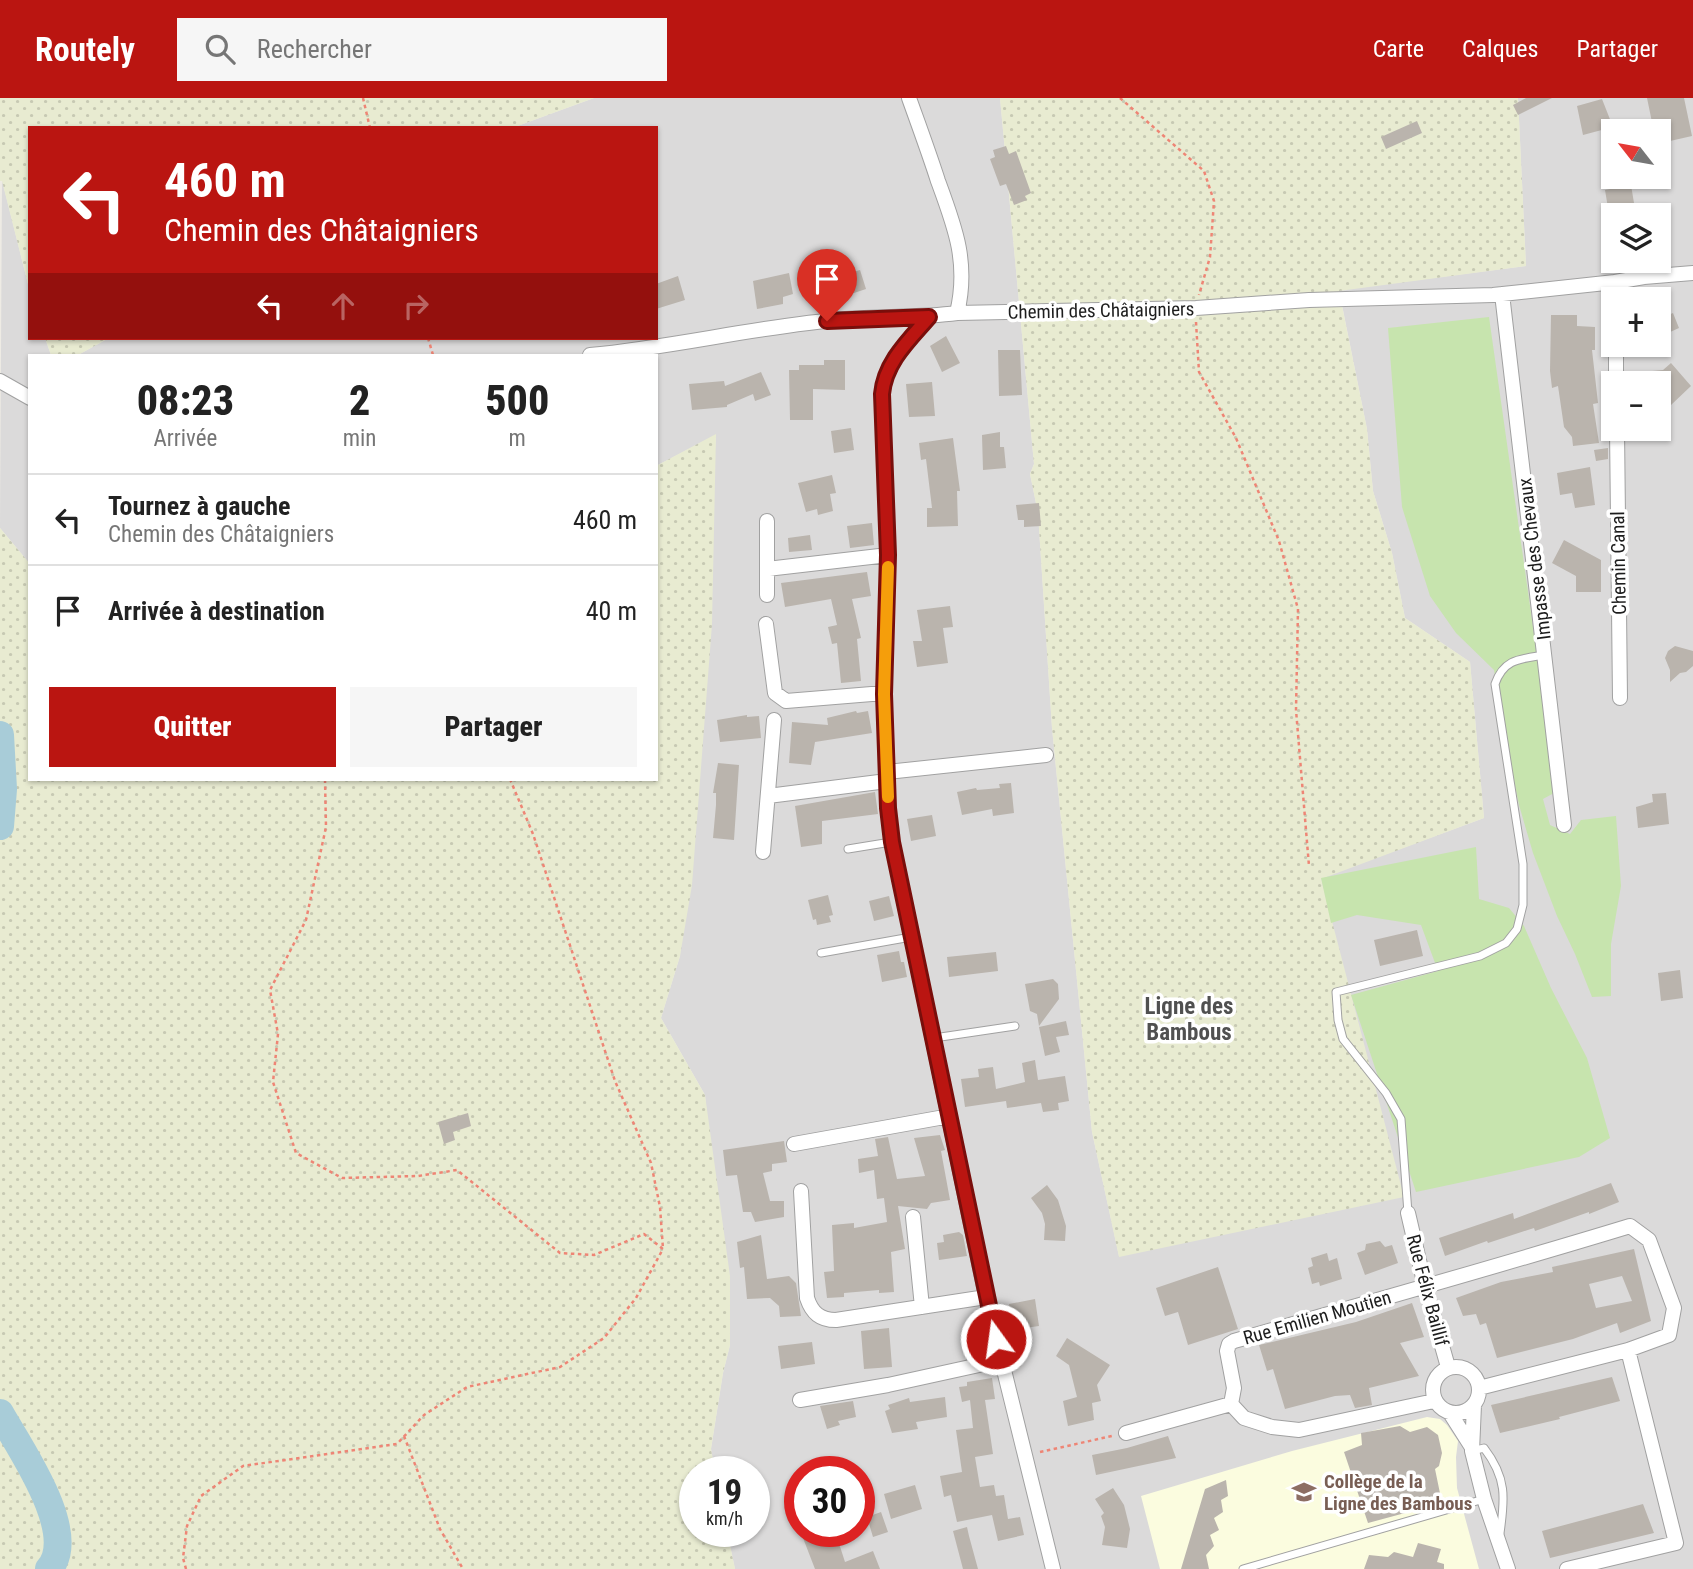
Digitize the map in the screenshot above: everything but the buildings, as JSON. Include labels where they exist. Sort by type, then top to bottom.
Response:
[{"type":"street","points":[[909,98],[958,235],[962,293],[957,313]]},
{"type":"street","points":[[1615,287],[1615,282],[1693,273]]},
{"type":"street","name":"Chemin des Châtaigniers","points":[[600,354],[651,349],[846,319],[929,317],[957,313],[1195,308],[1309,300],[1502,294],[1615,282]]},
{"type":"street","name":"Impasse des Chevaux","points":[[1502,294],[1564,825]]},
{"type":"street","points":[[929,317],[899,352],[883,383],[888,555],[884,694],[892,842],[986,1297],[1053,1569]]},
{"type":"street","points":[[0,382],[28,396]]},
{"type":"street","name":"Chemin Canal","points":[[1617,441],[1620,698]]},
{"type":"street","points":[[767,521],[767,596]]},
{"type":"street","points":[[767,569],[888,555]]},
{"type":"street","points":[[766,625],[775,693],[779,698],[786,701],[884,694]]},
{"type":"street","points":[[763,852],[774,719]]},
{"type":"street","points":[[768,796],[887,776],[1046,755]]},
{"type":"street","points":[[794,1144],[950,1116]]},
{"type":"street","points":[[801,1191],[807,1298],[810,1308],[817,1316],[836,1321],[986,1297]]},
{"type":"street","name":"Rue Félix Baillif","points":[[1408,1213],[1448,1367]]},
{"type":"street","points":[[913,1217],[922,1307]]},
{"type":"street","points":[[1425,1286],[1464,1277],[1630,1226],[1649,1240],[1674,1308],[1669,1335],[1628,1350],[1479,1388]]},
{"type":"street","name":"Rue Emilien Moutien","points":[[1231,1404],[1234,1388],[1227,1351],[1229,1344],[1425,1286]]},
{"type":"street","points":[[1567,1569],[1676,1543],[1628,1350]]},
{"type":"street","points":[[800,1400],[888,1385],[1002,1360]]},
{"type":"street","points":[[1474,1405],[1466,1411],[1450,1413],[1443,1410],[1434,1401],[1433,1383],[1437,1376],[1448,1367],[1463,1367],[1474,1375],[1479,1388],[1474,1405],[1472,1448],[1484,1499],[1508,1569]]},
{"type":"street","points":[[1126,1433],[1231,1404],[1244,1418],[1272,1427],[1299,1430],[1434,1401]]},
{"type":"street","points":[[1450,1413],[1472,1448]]},
{"type":"lane","points":[[1408,1213],[1401,1119],[1386,1093],[1343,1039],[1336,992],[1480,956],[1506,943],[1517,929],[1522,905],[1523,864],[1495,684],[1499,672],[1505,666],[1518,660],[1545,655]]},
{"type":"lane","points":[[848,849],[892,842]]},
{"type":"lane","points":[[821,953],[911,937]]},
{"type":"lane","points":[[934,1038],[1015,1026]]},
{"type":"lane","points":[[1472,1448],[1484,1448],[1503,1480],[1499,1541]]},
{"type":"lane","points":[[1243,1569],[1484,1499]]},
{"type":"path","points":[[363,98],[370,126]]},
{"type":"path","points":[[1120,98],[1204,171],[1214,201],[1210,257],[1195,308],[1199,372],[1236,438],[1274,528],[1298,609],[1296,710],[1309,866]]},
{"type":"path","points":[[326,781],[326,827],[306,920],[270,990],[278,1034],[273,1082],[296,1153],[342,1178],[418,1176],[457,1170],[561,1253],[594,1255],[644,1234],[663,1249]]},
{"type":"path","points":[[186,1569],[183,1558],[187,1526],[201,1496],[243,1466],[397,1444],[424,1415],[467,1387],[560,1367],[604,1338],[636,1298],[663,1249],[660,1207],[651,1163],[615,1081],[533,834],[511,781]]},
{"type":"path","points":[[1024,1457],[1086,1440],[1126,1433]]},
{"type":"path","points":[[404,1436],[440,1529],[463,1569]]},
{"type":"shaded area","points":[[0,98],[594,98],[517,126],[28,126],[28,284],[0,181]]},
{"type":"shaded area","points":[[594,98],[1000,98],[1034,464],[1030,474],[1038,513],[1052,728],[1092,1132],[1119,1256],[1331,923],[1321,878],[1484,818],[1470,662],[1405,618],[1392,553],[1373,491],[1367,429],[1339,290],[1526,266],[1518,98],[1693,98],[1693,1569],[735,1569],[730,1547],[770,1547],[770,1456],[712,1456],[711,1449],[723,1373],[730,1345],[705,1095],[661,1018],[680,956],[716,435],[658,465],[658,354],[80,354],[105,340],[658,340],[658,126],[517,126]]},
{"type":"shaded area","points":[[1000,98],[1518,98],[1526,266],[1339,291],[1367,429],[1373,491],[1392,553],[1405,618],[1470,662],[1484,818],[1321,879],[1404,1197],[1119,1257],[1092,1132],[1052,728],[1038,513],[1030,474],[1034,464]]},
{"type":"shaded area","points":[[2,180],[28,284],[28,340],[46,340],[51,354],[28,354],[28,562],[0,528]]},
{"type":"shaded area","points":[[46,340],[105,340],[80,354],[51,354]]},
{"type":"shaded area","points":[[716,434],[712,624],[692,885],[680,956],[661,1018],[705,1095],[730,1276],[730,1345],[723,1373],[711,1449],[712,1456],[679,1456],[679,1547],[730,1547],[735,1569],[0,1569],[0,528],[28,562],[28,781],[658,781],[658,465]]},
{"type":"shaded area","name":"Collège de la Ligne des Bambous","points":[[1427,1417],[1440,1419],[1458,1441],[1457,1488],[1479,1569],[1160,1569],[1141,1496],[1292,1451]]},
{"type":"green space","points":[[1489,317],[1554,793],[1543,799],[1550,825],[1570,834],[1581,820],[1616,816],[1621,886],[1611,944],[1611,996],[1592,997],[1533,853],[1519,805],[1494,670],[1456,633],[1430,596],[1402,507],[1388,328]]},
{"type":"green space","points":[[1476,847],[1479,899],[1509,908],[1524,926],[1551,988],[1587,1058],[1610,1138],[1579,1157],[1416,1192],[1351,995],[1438,971],[1421,925],[1357,915],[1331,923],[1321,878]]},
{"type":"waterway","points":[[0,735],[3,789],[0,826]]},
{"type":"waterway","points":[[0,1413],[32,1468],[52,1513],[57,1534],[57,1553],[49,1569]]},
{"type":"slow traffic","points":[[888,567],[884,694],[888,797]]},
{"type":"place","name":"Collège de la Ligne des Bambous","points":[[1304,1492]]},
{"type":"district","name":"Ligne des Bambous","points":[[1189,1019]]},
{"type":"route","points":[[827,321],[929,317],[892,363],[883,383],[882,394],[888,511],[884,694],[888,808],[911,937],[996,1339]]}]
